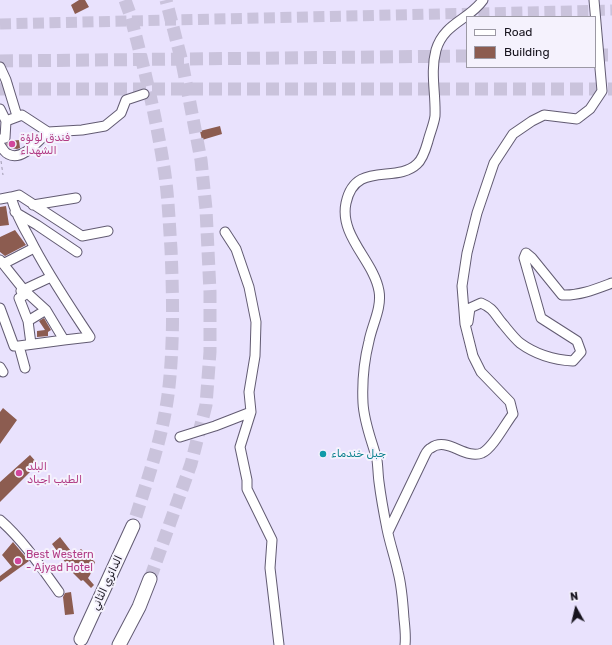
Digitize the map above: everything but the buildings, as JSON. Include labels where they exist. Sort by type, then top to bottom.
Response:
[{"type":"highway","name":"الدائري الثاني","points":[[81,639],[132,526]]},
{"type":"highway","points":[[119,645],[139,607],[150,579]]},
{"type":"street","points":[[405,645],[404,610],[398,574],[388,532],[377,462],[364,416],[363,403],[366,355],[379,303],[379,291],[367,262],[351,236],[346,222],[345,205],[349,193],[356,184],[367,176],[409,169],[418,163],[425,150],[434,118],[435,103],[433,74],[436,50],[442,37],[448,30],[483,0]]},
{"type":"street","points":[[594,0],[595,16]]},
{"type":"street","points":[[388,532],[425,455],[431,447],[447,445],[472,454],[482,453],[489,447],[512,414],[510,402],[481,372],[473,356],[465,324],[462,286],[467,253],[477,213],[494,162],[513,134],[544,115],[577,119],[590,109],[602,91],[596,23]]},
{"type":"street","points":[[0,67],[6,80],[17,116]]},
{"type":"street","points":[[6,121],[17,116],[22,116],[48,132],[82,130],[105,126],[121,114],[126,100],[144,94]]},
{"type":"street","points":[[0,109],[6,121],[5,138],[0,139]]},
{"type":"street","points":[[0,145],[7,154],[14,156],[24,153],[34,147],[48,132]]},
{"type":"street","points":[[0,199],[19,196],[82,236],[108,231]]},
{"type":"street","points":[[1,314],[14,346],[90,337],[34,248],[15,212],[11,197]]},
{"type":"street","points":[[33,205],[76,198]]},
{"type":"street","points":[[15,212],[77,252]]},
{"type":"street","points":[[225,232],[236,249],[249,287],[256,322],[255,356],[249,392],[251,412],[240,447],[247,480],[247,489],[272,540],[270,568],[279,645]]},
{"type":"street","points":[[34,248],[2,262],[24,290],[46,310],[64,340]]},
{"type":"street","points":[[467,333],[470,308],[481,303],[490,307],[520,343],[540,354],[558,360],[573,361],[581,352],[577,341],[541,318],[524,258],[526,253],[532,258],[562,295],[571,295],[590,291],[612,283]]},
{"type":"street","points":[[31,344],[28,321],[20,298],[23,296],[21,291],[51,277]]},
{"type":"street","points":[[28,321],[46,310]]},
{"type":"street","points":[[0,340],[9,336]]},
{"type":"street","points":[[19,346],[25,368]]},
{"type":"street","points":[[180,437],[215,426],[251,412]]},
{"type":"street","points":[[0,520],[34,558],[59,592]]},
{"type":"path","points":[[1,161],[3,175]]},
{"type":"tunnel","points":[[125,0],[140,51],[165,173],[171,249],[173,304],[171,359],[165,412],[153,461],[133,526]]},
{"type":"tunnel","points":[[150,579],[191,464],[206,405],[210,352],[210,292],[206,209],[201,160],[182,62],[166,0]]},
{"type":"tunnel","points":[[0,24],[612,10]]},
{"type":"tunnel","points":[[596,55],[612,55]]},
{"type":"tunnel","points":[[0,61],[466,56]]},
{"type":"tunnel","points":[[0,89],[612,89]]},
{"type":"place","name":"فندق لؤلؤة الشهداء","points":[[12,144]]},
{"type":"place","name":"جبل خندماء","points":[[323,454]]},
{"type":"place","name":"البلد الطيب اجياد","points":[[19,473]]},
{"type":"place","name":"Best Western - Ajyad Hotel","points":[[18,561]]}]
